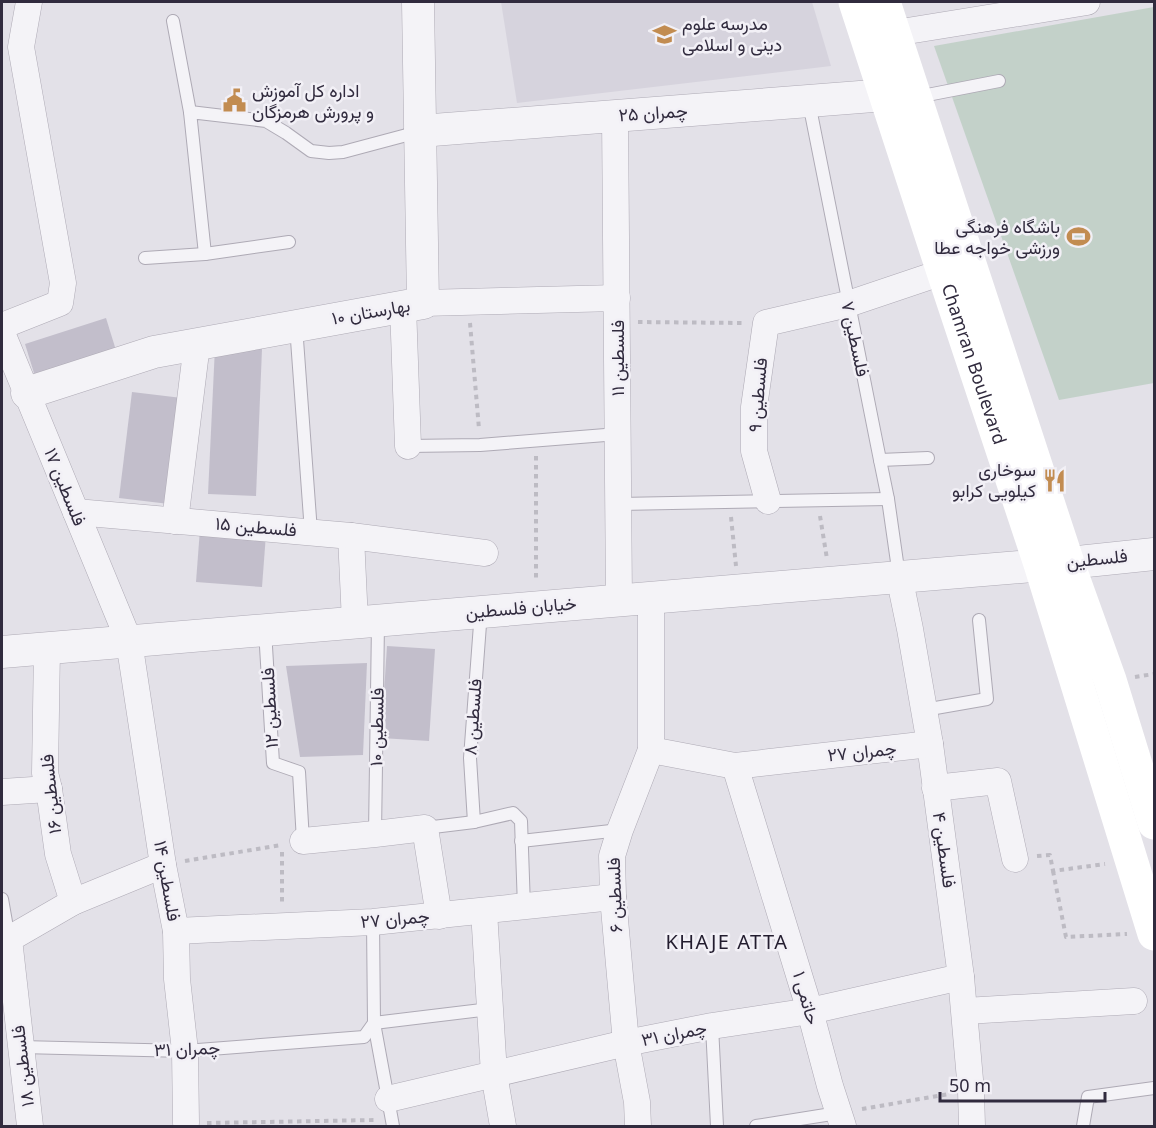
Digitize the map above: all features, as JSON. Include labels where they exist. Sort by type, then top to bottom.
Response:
[{"type":"main road","name":"Chamran Boulevard","points":[[855,2],[901,96],[1054,563],[1131,860],[1154,933]]},
{"type":"main road","name":"Chamran Boulevard","points":[[884,2],[895,33],[901,96],[943,272],[1054,563],[1110,680],[1155,823]]},
{"type":"street","points":[[2,326],[60,303],[63,283],[11,52],[29,2]]},
{"type":"street","name":"بهارستان ۱۰","points":[[27,393],[154,352],[413,305],[420,131],[418,2]]},
{"type":"street","points":[[895,33],[1087,2]]},
{"type":"street","name":"چمران ۲۵","points":[[420,131],[901,96]]},
{"type":"street","name":"فلسطین ۱۱","points":[[615,116],[619,600]]},
{"type":"street","points":[[766,323],[848,304],[943,272]]},
{"type":"street","points":[[408,446],[413,305],[468,302],[617,310]]},
{"type":"street","name":"فلسطین ۹","points":[[766,323],[754,407],[754,451],[768,501]]},
{"type":"street","name":"فلسطین ۱۷","points":[[2,333],[129,641]]},
{"type":"street","points":[[175,521],[197,344]]},
{"type":"street","name":"فلسطین ۱۵","points":[[76,512],[351,536],[485,553]]},
{"type":"street","points":[[351,536],[367,621]]},
{"type":"street","name":"فلسطین","points":[[1054,563],[1155,554]]},
{"type":"street","name":"خیابان فلسطین","points":[[2,652],[1054,563]]},
{"type":"street","name":"فلسطین ۴","points":[[899,576],[930,744],[961,977],[972,1126]]},
{"type":"street","name":"فلسطین ۶","points":[[638,1126],[637,1102],[626,1043],[613,897],[612,856],[651,750],[651,597]]},
{"type":"street","name":"فلسطین ۱۴","points":[[129,641],[163,865],[176,931],[177,979],[185,1051],[186,1123]]},
{"type":"street","name":"فلسطین ۱۶","points":[[47,648],[45,773],[58,854],[73,902]]},
{"type":"street","name":"چمران ۲۷","points":[[651,750],[735,766],[930,744]]},
{"type":"street","name":"حاتمی ۱","points":[[735,766],[810,1011],[840,1120]]},
{"type":"street","points":[[935,788],[998,781],[1015,859]]},
{"type":"street","points":[[2,792],[49,789]]},
{"type":"street","points":[[303,841],[426,828],[440,916]]},
{"type":"street","points":[[9,939],[73,902],[163,865]]},
{"type":"street","name":"چمران ۲۷","points":[[176,931],[373,922],[613,897]]},
{"type":"street","points":[[484,912],[494,1074],[502,1126]]},
{"type":"street","name":"فلسطین ۱۸","points":[[9,939],[9,998],[21,1047],[30,1126]]},
{"type":"street","name":"چمران ۳۱","points":[[391,1115],[494,1074],[626,1043],[712,1026],[810,1011],[961,977]]},
{"type":"street","points":[[965,1011],[1134,1002]]},
{"type":"lane","points":[[173,21],[190,112],[205,254]]},
{"type":"lane","points":[[901,96],[999,81]]},
{"type":"lane","name":"فلسطین ۷","points":[[808,101],[888,499],[899,576]]},
{"type":"lane","points":[[190,112],[266,121],[311,151],[329,153],[343,152],[420,131]]},
{"type":"lane","points":[[145,258],[205,254],[289,242]]},
{"type":"lane","points":[[296,326],[311,532]]},
{"type":"lane","points":[[408,446],[480,445],[618,434]]},
{"type":"lane","points":[[880,460],[928,458]]},
{"type":"lane","points":[[619,504],[888,499]]},
{"type":"lane","name":"فلسطین ۸","points":[[474,822],[470,758],[481,611]]},
{"type":"lane","points":[[924,710],[987,699],[979,620]]},
{"type":"lane","name":"فلسطین ۱۰","points":[[367,621],[375,834]]},
{"type":"lane","name":"فلسطین ۱۲","points":[[265,630],[273,763],[299,772],[303,841]]},
{"type":"lane","points":[[426,828],[474,822],[513,813],[521,822],[524,907]]},
{"type":"lane","points":[[521,841],[620,830]]},
{"type":"lane","name":"فلسطین ۱۸","points":[[2,899],[9,939]]},
{"type":"lane","points":[[373,922],[374,1023],[391,1115]]},
{"type":"lane","name":"چمران ۳۱","points":[[21,1047],[185,1051],[364,1037],[374,1023],[490,1009]]},
{"type":"lane","points":[[712,1026],[717,1126]]},
{"type":"lane","points":[[1083,1126],[1088,1097],[1154,1088]]},
{"type":"lane","points":[[756,1126],[840,1120]]},
{"type":"path","points":[[468,302],[480,445]]},
{"type":"path","points":[[617,310],[766,323]]},
{"type":"path","points":[[536,440],[536,608]]},
{"type":"path","points":[[817,500],[831,582]]},
{"type":"path","points":[[730,502],[738,590]]},
{"type":"path","points":[[163,865],[282,844],[282,926]]},
{"type":"path","points":[[1015,859],[1050,855],[1066,938],[1154,933]]},
{"type":"path","points":[[1053,871],[1131,860]]},
{"type":"path","points":[[840,1120],[971,1090]]},
{"type":"path","points":[[186,1123],[285,1124],[391,1115]]},
{"type":"shaded area","name":"مدرسه علوم دینی و اسلامی","points":[[501,2],[812,2],[831,66],[517,103]]},
{"type":"shaded area","name":"باشگاه فرهنگی ورزشی خواجه عطا","points":[[1154,7],[1154,383],[1059,400],[934,46]]},
{"type":"building","points":[[106,318],[123,373],[42,399],[25,344]]},
{"type":"building","points":[[215,347],[262,349],[256,496],[208,494]]},
{"type":"building","points":[[132,392],[182,398],[169,504],[119,498]]},
{"type":"building","points":[[200,529],[266,534],[262,587],[196,582]]},
{"type":"building","points":[[387,646],[435,649],[429,741],[381,738]]},
{"type":"building","points":[[367,663],[363,755],[300,757],[286,666]]},
{"type":"place","name":"مدرسه علوم دینی و اسلامی","points":[[664,34]]},
{"type":"place","name":"اداره کل آموزش و پرورش هرمزگان","points":[[234,101]]},
{"type":"place","name":"باشگاه فرهنگی ورزشی خواجه عطا","points":[[1078,237]]},
{"type":"place","name":"سوخاری کیلویی کرابو","points":[[1054,480]]},
{"type":"district","name":"KHAJE ATTA","points":[[727,942]]}]
